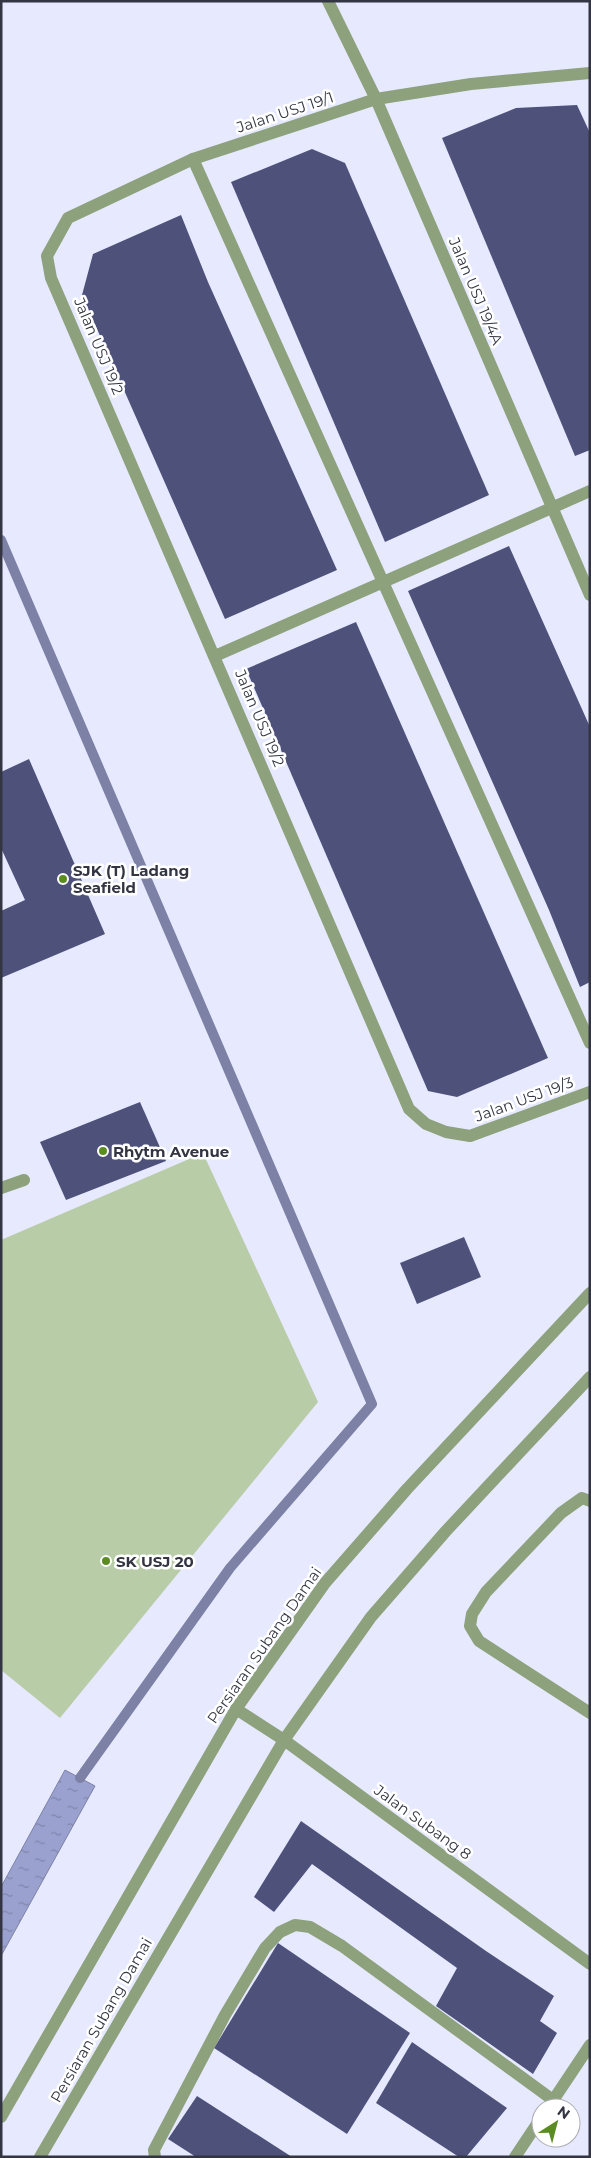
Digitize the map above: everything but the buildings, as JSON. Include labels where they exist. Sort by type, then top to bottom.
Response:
[{"type":"street","name":"Jalan USJ 19/4A","points":[[328,1],[376,100],[590,595]]},
{"type":"street","name":"Jalan USJ 19/1","points":[[51,278],[47,256],[68,218],[193,159],[376,100],[471,84],[590,73]]},
{"type":"street","points":[[193,159],[590,1043]]},
{"type":"street","name":"Jalan USJ 19/2","points":[[51,278],[216,656],[409,1109],[426,1124],[446,1132],[470,1136]]},
{"type":"street","points":[[216,656],[590,491]]},
{"type":"street","name":"Jalan USJ 19/3","points":[[470,1136],[590,1092]]},
{"type":"street","points":[[1,1188],[24,1180]]},
{"type":"street","name":"Persiaran Subang Damai","points":[[1,2117],[236,1709],[325,1583],[407,1490],[590,1293]]},
{"type":"street","name":"Persiaran Subang Damai","points":[[40,2157],[284,1740],[371,1617],[446,1531],[590,1377]]},
{"type":"street","points":[[590,1501],[582,1498],[554,1520],[486,1592],[472,1614],[470,1626],[479,1641],[590,1713]]},
{"type":"street","name":"Jalan Subang 8","points":[[236,1709],[284,1740],[590,1964]]},
{"type":"street","points":[[155,2157],[154,2150],[220,2023],[264,1948],[280,1932],[295,1926],[310,1927],[342,1946],[542,2098]]},
{"type":"street","points":[[554,2098],[590,2045]]},
{"type":"street","points":[[515,2157],[531,2133]]},
{"type":"green space","name":"SK USJ 20","points":[[203,1153],[318,1402],[60,1718],[1,1670],[1,1240]]},
{"type":"water","points":[[65,1770],[95,1786],[1,1956],[1,1887]]},
{"type":"waterway","points":[[1,540],[372,1404],[230,1568],[80,1778]]},
{"type":"place","name":"SJK (T) Ladang Seafield","points":[[63,879]]},
{"type":"place","name":"Rhytm Avenue","points":[[103,1151]]},
{"type":"place","name":"SK USJ 20","points":[[106,1561]]}]
